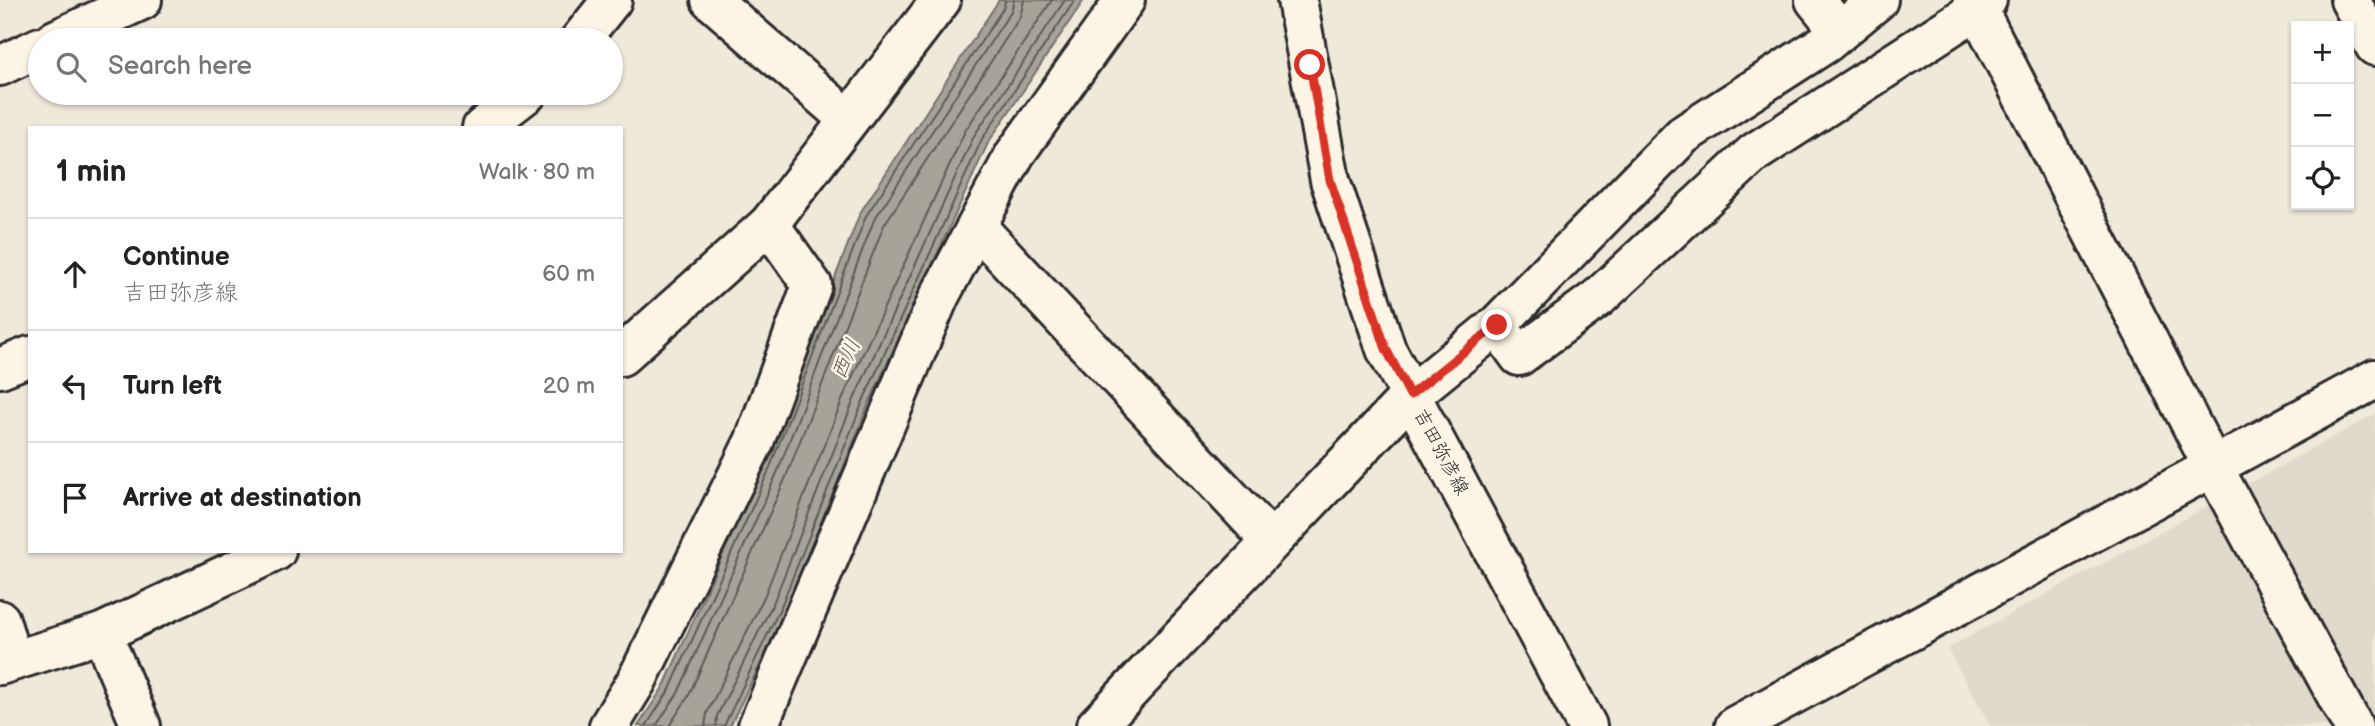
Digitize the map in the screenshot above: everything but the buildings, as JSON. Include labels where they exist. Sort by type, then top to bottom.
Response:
[{"type":"street","points":[[81,28],[142,0]]},
{"type":"street","points":[[590,28],[612,0]]},
{"type":"street","points":[[711,0],[848,119]]},
{"type":"street","points":[[623,354],[769,223],[941,0]]},
{"type":"street","points":[[758,726],[939,297],[1015,154],[1125,0]]},
{"type":"street","name":"吉田弥彦線","points":[[1297,0],[1330,180],[1386,349],[1587,726]]},
{"type":"street","points":[[1815,0],[1840,31]]},
{"type":"street","points":[[1096,726],[1410,395],[1497,325],[1683,135],[1840,31],[1878,0]]},
{"type":"street","points":[[2350,0],[2375,46]]},
{"type":"street","points":[[1497,325],[1519,356],[1598,298],[1754,153],[1979,3],[2213,467],[2353,726]]},
{"type":"street","points":[[0,66],[28,53]]},
{"type":"street","points":[[485,126],[512,105]]},
{"type":"street","points":[[609,726],[636,682],[754,442],[812,285],[769,223]]},
{"type":"street","points":[[976,227],[1271,541]]},
{"type":"street","points":[[0,369],[28,356]]},
{"type":"street","points":[[1735,726],[2375,379]]},
{"type":"street","points":[[0,620],[6,663],[102,633],[272,553]]},
{"type":"street","points":[[102,633],[141,726]]},
{"type":"shaded area","points":[[2375,414],[2375,726],[1991,726],[1947,649]]},
{"type":"water","name":"西川","points":[[999,0],[1084,0],[988,143],[869,403],[788,607],[730,726],[638,726],[664,686],[762,467],[860,213]]},
{"type":"route","points":[[1310,65],[1330,180],[1386,349],[1410,395],[1497,325]]}]
